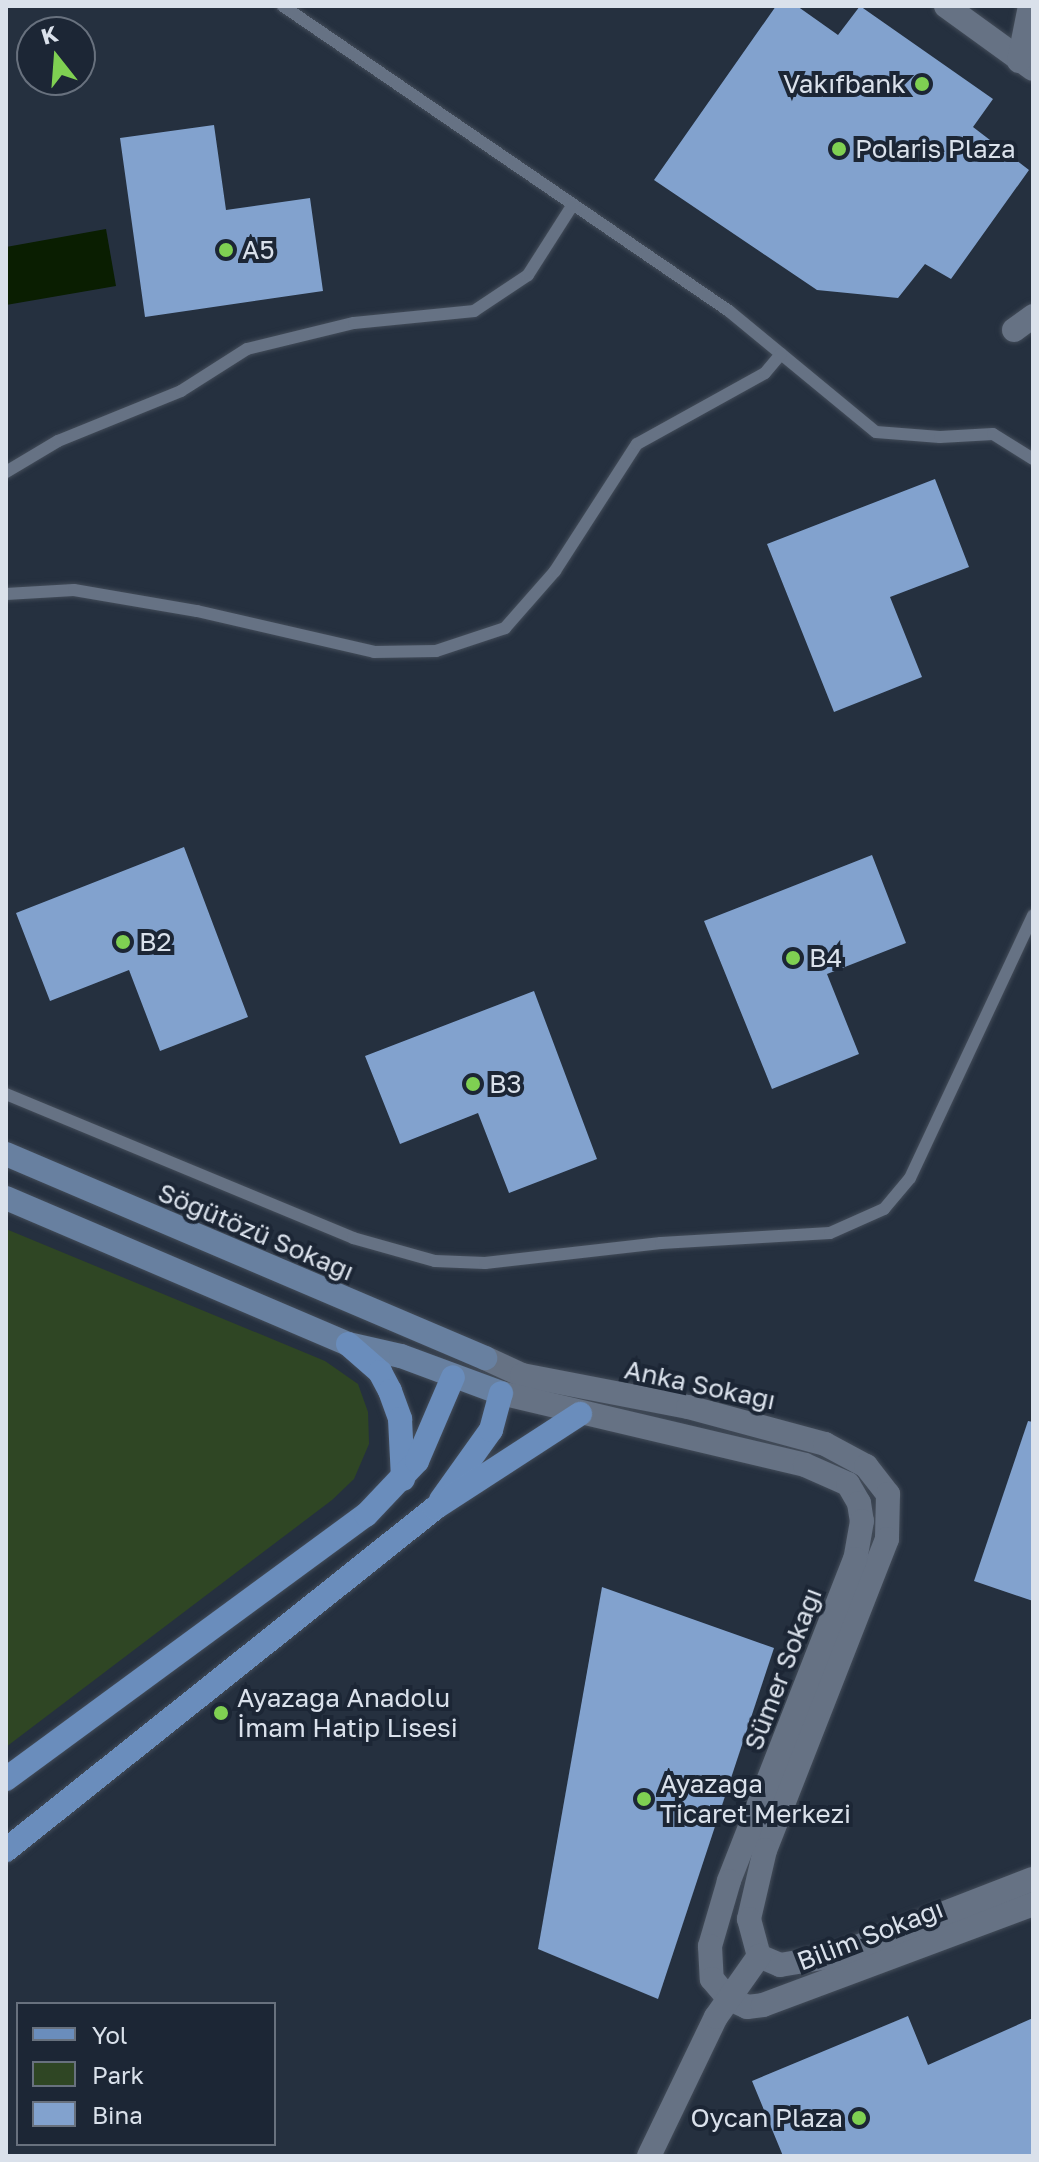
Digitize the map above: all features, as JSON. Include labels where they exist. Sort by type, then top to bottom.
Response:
[{"type":"main road","points":[[348,1344],[380,1372],[390,1391],[400,1419],[403,1479]]},
{"type":"main road","points":[[6,1779],[366,1515],[403,1479],[429,1439],[453,1377]]},
{"type":"main road","points":[[435,1508],[491,1430],[501,1393]]},
{"type":"main road","points":[[6,1850],[435,1508],[580,1414]]},
{"type":"street","points":[[946,6],[1026,65]]},
{"type":"street","points":[[1026,65],[1030,6]]},
{"type":"street","name":"Söğütözü Sokağı","points":[[6,1154],[485,1358]]},
{"type":"street","points":[[6,1198],[348,1344],[401,1356],[501,1393]]},
{"type":"street","points":[[453,1377],[485,1358],[501,1393]]},
{"type":"street","name":"Anka Sokağı","points":[[485,1358],[546,1381],[688,1407],[825,1444],[866,1466],[888,1494]]},
{"type":"street","name":"Anka Sokağı","points":[[501,1393],[805,1465],[848,1484],[859,1503]]},
{"type":"street","name":"Sümer Sokağı","points":[[759,1956],[749,1919],[765,1850],[887,1539],[888,1494]]},
{"type":"street","name":"Sümer Sokağı","points":[[728,1998],[712,1979],[710,1946],[729,1881],[855,1559],[862,1521],[859,1503]]},
{"type":"street","name":"Bilim Sokağı","points":[[759,1956],[780,1965],[834,1956],[1033,1879]]},
{"type":"street","name":"Bilim Sokağı","points":[[728,1998],[747,2007],[763,2005],[1033,1904]]},
{"type":"street","points":[[649,2156],[728,1998],[759,1956]]},
{"type":"lane","points":[[283,6],[729,311],[876,432],[940,437],[993,434],[1033,459]]},
{"type":"lane","points":[[6,472],[58,441],[181,391],[247,349],[354,323],[474,311],[528,275],[572,206]]},
{"type":"lane","points":[[9,590],[74,590],[197,611],[374,652],[436,651],[505,628],[555,571],[637,444],[765,373],[781,354]]},
{"type":"lane","points":[[6,1094],[353,1238],[435,1261],[485,1263],[661,1243],[830,1233],[884,1209],[910,1178],[1033,915]]},
{"type":"green space","points":[[6,1229],[325,1361],[358,1384],[368,1412],[369,1444],[354,1479],[332,1500],[6,1747]]},
{"type":"shaded area","points":[[106,229],[116,286],[6,305],[6,247]]},
{"type":"building","name":"Polaris Plaza","points":[[776,6],[797,6],[838,35],[860,6],[993,99],[973,127],[1029,170],[951,279],[925,264],[898,298],[817,290],[654,180]]},
{"type":"building","name":"A5","points":[[214,125],[226,210],[310,198],[323,291],[145,317],[120,138]]},
{"type":"building","points":[[935,479],[969,567],[890,597],[922,677],[834,712],[767,544]]},
{"type":"building","name":"B2","points":[[184,847],[248,1017],[160,1051],[129,970],[50,1001],[16,913]]},
{"type":"building","name":"B4","points":[[872,855],[906,943],[827,974],[859,1054],[772,1089],[704,921]]},
{"type":"building","name":"B3","points":[[534,991],[597,1159],[509,1193],[478,1113],[400,1144],[365,1056]]},
{"type":"building","points":[[1028,1421],[1033,1422],[1033,1601],[974,1581]]},
{"type":"building","name":"Ayazağa Ticaret Merkezi","points":[[602,1587],[774,1648],[658,1999],[538,1949]]},
{"type":"building","name":"Oycan Plaza","points":[[908,2016],[928,2065],[1033,2018],[1033,2156],[783,2156],[752,2081]]},
{"type":"place","name":"Vakıfbank","points":[[922,84]]},
{"type":"place","name":"Polaris Plaza","points":[[839,149]]},
{"type":"place","name":"A5","points":[[226,250]]},
{"type":"place","name":"B2","points":[[123,942]]},
{"type":"place","name":"B4","points":[[793,958]]},
{"type":"place","name":"B3","points":[[473,1084]]},
{"type":"place","name":"Ayazağa Anadolu İmam Hatip Lisesi","points":[[221,1713]]},
{"type":"place","name":"Ayazağa Ticaret Merkezi","points":[[644,1799]]},
{"type":"place","name":"Oycan Plaza","points":[[859,2118]]}]
